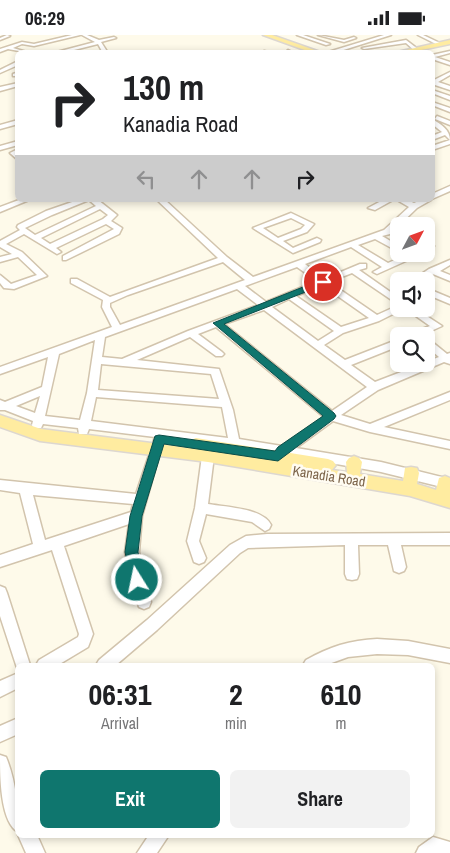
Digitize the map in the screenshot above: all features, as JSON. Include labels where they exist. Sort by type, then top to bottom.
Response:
[{"type":"main road","points":[[266,35],[311,50]]},
{"type":"main road","points":[[410,50],[450,42]]},
{"type":"main road","name":"Kanadia Road","points":[[1,408],[38,422],[84,428],[158,443],[208,456],[410,489],[448,490]]},
{"type":"main road","name":"Kanadia Road","points":[[0,421],[40,435],[158,443],[193,440],[280,453],[411,477],[448,490]]},
{"type":"street","points":[[24,41],[55,35]]},
{"type":"street","points":[[34,45],[78,35]]},
{"type":"street","points":[[298,35],[350,50],[406,42]]},
{"type":"street","points":[[320,35],[344,41],[357,37],[343,35]]},
{"type":"street","points":[[337,50],[385,35]]},
{"type":"street","points":[[405,35],[406,42],[414,49]]},
{"type":"street","points":[[420,35],[440,44]]},
{"type":"street","points":[[0,39],[8,36]]},
{"type":"street","points":[[38,50],[87,36],[98,42],[105,50]]},
{"type":"street","points":[[0,51],[24,41],[42,37]]},
{"type":"street","points":[[67,50],[114,38]]},
{"type":"street","points":[[24,41],[34,45],[49,47]]},
{"type":"street","points":[[8,47],[19,50]]},
{"type":"street","points":[[0,57],[16,49]]},
{"type":"street","points":[[435,56],[448,54]]},
{"type":"street","points":[[435,57],[450,64]]},
{"type":"street","points":[[435,65],[443,61]]},
{"type":"street","points":[[3,63],[15,64]]},
{"type":"street","points":[[0,72],[15,65]]},
{"type":"street","points":[[435,81],[450,73]]},
{"type":"street","points":[[0,82],[15,76]]},
{"type":"street","points":[[435,83],[450,88]]},
{"type":"street","points":[[0,89],[15,85]]},
{"type":"street","points":[[435,92],[450,97]]},
{"type":"street","points":[[435,105],[450,110]]},
{"type":"street","points":[[437,121],[450,123]]},
{"type":"street","points":[[437,121],[448,135]]},
{"type":"street","points":[[0,127],[15,123]]},
{"type":"street","points":[[9,125],[15,129]]},
{"type":"street","points":[[435,137],[448,135]]},
{"type":"street","points":[[435,146],[448,135]]},
{"type":"street","points":[[0,148],[15,144]]},
{"type":"street","points":[[435,196],[450,188]]},
{"type":"street","points":[[0,210],[20,202]]},
{"type":"street","points":[[80,202],[23,225],[21,229],[69,260],[118,230],[106,221]]},
{"type":"street","points":[[51,247],[113,216],[96,202]]},
{"type":"street","points":[[163,202],[224,259],[252,281]]},
{"type":"street","points":[[372,209],[385,202]]},
{"type":"street","points":[[405,202],[414,206]]},
{"type":"street","points":[[0,371],[238,285],[300,265],[376,236],[394,228],[414,206],[423,202]]},
{"type":"street","points":[[35,238],[101,206]]},
{"type":"street","points":[[277,241],[303,230],[310,224],[291,215],[257,228],[277,241],[295,251],[319,241]]},
{"type":"street","points":[[303,230],[334,252]]},
{"type":"street","points":[[0,244],[24,231]]},
{"type":"street","points":[[376,236],[390,245]]},
{"type":"street","points":[[0,244],[19,254],[43,276],[11,287],[7,286],[0,278]]},
{"type":"street","points":[[352,245],[388,267]]},
{"type":"street","points":[[0,260],[19,254]]},
{"type":"street","points":[[74,281],[107,299],[224,259]]},
{"type":"street","points":[[432,271],[450,262]]},
{"type":"street","points":[[377,272],[395,263]]},
{"type":"street","points":[[300,265],[376,319]]},
{"type":"street","points":[[124,361],[363,266]]},
{"type":"street","points":[[353,270],[390,296]]},
{"type":"street","points":[[432,271],[450,278]]},
{"type":"street","points":[[118,328],[106,307],[106,302],[107,299],[132,283]]},
{"type":"street","points":[[238,285],[374,387]]},
{"type":"street","points":[[289,295],[340,331]]},
{"type":"street","points":[[435,295],[450,301]]},
{"type":"street","points":[[318,345],[340,331],[390,312]]},
{"type":"street","points":[[424,317],[437,325],[434,327]]},
{"type":"street","points":[[218,323],[330,416],[370,428],[450,445]]},
{"type":"street","points":[[191,333],[218,355]]},
{"type":"street","points":[[101,335],[92,393],[84,428],[193,440]]},
{"type":"street","points":[[345,364],[390,346]]},
{"type":"street","points":[[435,348],[448,358]]},
{"type":"street","points":[[38,422],[54,352]]},
{"type":"street","points":[[280,453],[330,416],[374,387],[448,358]]},
{"type":"street","points":[[98,360],[215,371],[234,446]]},
{"type":"street","points":[[1,408],[47,389]]},
{"type":"street","points":[[92,393],[224,403]]},
{"type":"street","points":[[370,428],[450,396]]},
{"type":"street","points":[[144,602],[137,580],[132,552],[136,516],[158,443]]},
{"type":"street","points":[[199,558],[193,541],[201,508],[208,456]]},
{"type":"street","points":[[0,485],[142,500]]},
{"type":"street","points":[[25,489],[40,547]]},
{"type":"street","points":[[201,508],[253,517],[265,525]]},
{"type":"street","points":[[0,561],[40,547],[58,544],[136,516]]},
{"type":"street","points":[[394,539],[398,567]]},
{"type":"street","points":[[106,663],[152,625],[229,554],[246,542],[267,540],[450,539]]},
{"type":"street","points":[[351,540],[352,573]]},
{"type":"street","points":[[47,663],[83,642],[86,634],[58,544]]},
{"type":"street","points":[[0,593],[21,663]]},
{"type":"street","points":[[315,663],[335,653],[357,647],[420,648],[450,656]]},
{"type":"street","points":[[0,689],[15,682]]},
{"type":"street","points":[[0,733],[15,727]]},
{"type":"street","points":[[0,763],[12,813],[15,818]]},
{"type":"street","points":[[28,838],[36,853]]},
{"type":"street","points":[[146,853],[158,838]]},
{"type":"street","points":[[425,853],[433,846],[450,851]]},
{"type":"route","points":[[137,580],[132,552],[136,516],[159,439],[278,456],[282,450],[330,416],[218,323],[323,282]]}]
